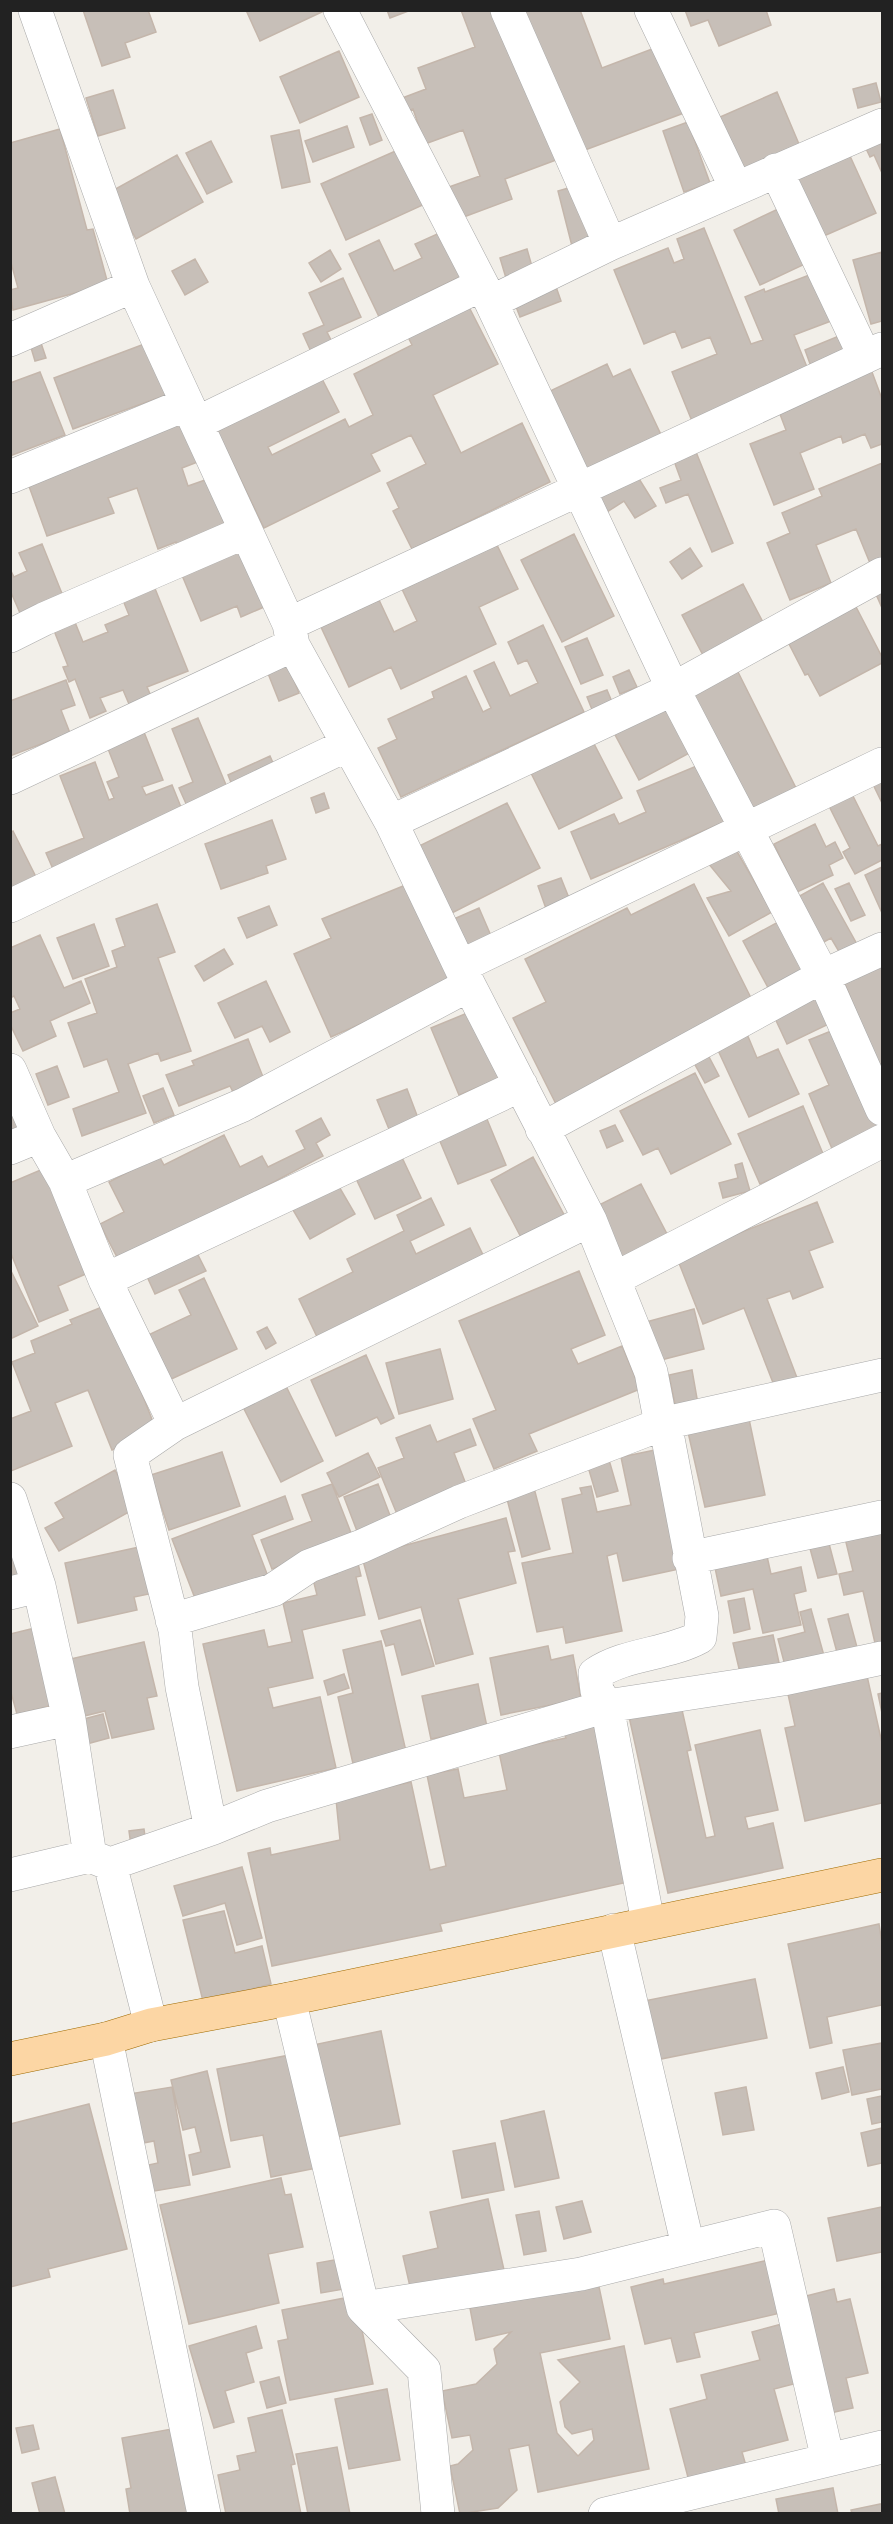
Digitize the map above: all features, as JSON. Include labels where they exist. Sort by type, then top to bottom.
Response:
[{"type":"main road","points":[[10,2059],[106,2038],[152,2025],[289,1999],[648,1922],[882,1875]]},
{"type":"street","points":[[35,10],[133,286],[291,635],[347,745],[391,822],[465,976],[590,1220],[651,1372],[659,1414],[665,1423],[689,1558],[702,1616],[700,1637],[681,1647],[610,1664],[595,1674],[597,1691],[607,1706],[648,1922]]},
{"type":"street","points":[[340,10],[486,293],[673,689],[823,976],[882,1109]]},
{"type":"street","points":[[507,10],[610,244]]},
{"type":"street","points":[[651,10],[736,188]]},
{"type":"street","points":[[10,477],[192,413],[610,244],[882,125]]},
{"type":"street","points":[[10,778],[579,489],[874,353],[776,170]]},
{"type":"street","points":[[10,340],[133,286]]},
{"type":"street","points":[[10,636],[245,532]]},
{"type":"street","points":[[391,822],[673,689],[882,573]]},
{"type":"street","points":[[10,906],[347,745]]},
{"type":"street","points":[[65,1181],[243,1105],[465,976],[748,829],[882,764]]},
{"type":"street","points":[[542,1129],[823,976],[882,949]]},
{"type":"street","points":[[10,1070],[25,1142],[65,1181],[105,1280],[175,1424]]},
{"type":"street","points":[[105,1280],[520,1084]]},
{"type":"street","points":[[614,1279],[882,1141]]},
{"type":"street","points":[[211,1829],[182,1687],[175,1630],[130,1455],[175,1424],[590,1220]]},
{"type":"street","points":[[172,1620],[273,1590],[309,1566],[362,1546],[459,1502],[665,1423],[882,1375]]},
{"type":"street","points":[[10,1499],[25,1590],[69,1719],[100,1860],[152,2025]]},
{"type":"street","points":[[689,1558],[882,1517]]},
{"type":"street","points":[[10,1875],[100,1860],[211,1829],[267,1806],[607,1706],[783,1679],[882,1658]]},
{"type":"street","points":[[10,1732],[69,1719]]},
{"type":"street","points":[[614,1930],[688,2246]]},
{"type":"street","points":[[289,1999],[363,2308],[424,2370],[438,2514]]},
{"type":"street","points":[[106,2038],[204,2514]]},
{"type":"street","points":[[363,2308],[581,2274],[774,2226],[828,2460]]},
{"type":"street","points":[[605,2514],[685,2504],[828,2460],[882,2447]]},
{"type":"building","points":[[83,10],[148,10],[156,32],[125,43],[130,57],[102,66]]},
{"type":"building","points":[[246,10],[326,10],[260,41]]},
{"type":"building","points":[[387,10],[411,10],[390,18]]},
{"type":"building","points":[[461,10],[504,10],[564,157],[505,179],[512,199],[461,218],[449,187],[480,176],[463,130],[425,144],[413,109],[402,113],[397,100],[426,89],[418,68],[475,47]]},
{"type":"building","points":[[521,10],[580,10],[602,68],[660,46],[684,113],[577,153]]},
{"type":"building","points":[[685,10],[766,10],[771,25],[719,46],[708,20],[691,26]]},
{"type":"building","points":[[339,51],[359,97],[300,123],[280,77]]},
{"type":"building","points":[[876,83],[881,102],[858,108],[853,89]]},
{"type":"building","points":[[113,90],[125,128],[98,136],[86,98]]},
{"type":"building","points":[[777,92],[799,144],[740,170],[718,118]]},
{"type":"building","points":[[372,114],[382,140],[370,145],[360,118]]},
{"type":"building","points":[[688,122],[710,183],[684,192],[663,131]]},
{"type":"building","points":[[347,126],[354,147],[313,162],[305,141]]},
{"type":"building","points":[[60,129],[87,230],[93,229],[108,284],[13,310],[10,290],[18,288],[10,259],[10,143]]},
{"type":"building","points":[[299,130],[310,182],[282,188],[271,136]]},
{"type":"building","points":[[882,133],[882,173],[874,155],[870,157],[863,142]]},
{"type":"building","points":[[211,141],[232,182],[207,194],[186,153]]},
{"type":"building","points":[[400,149],[425,204],[346,240],[321,184]]},
{"type":"building","points":[[177,155],[203,202],[136,239],[110,192]]},
{"type":"building","points":[[850,156],[876,213],[817,239],[792,182]]},
{"type":"building","points":[[582,184],[597,239],[572,246],[558,191]]},
{"type":"building","points":[[778,209],[805,264],[760,285],[734,230]]},
{"type":"building","points":[[704,228],[751,344],[763,340],[745,297],[812,274],[831,321],[794,335],[809,372],[694,426],[672,372],[717,354],[710,337],[682,348],[675,331],[644,344],[614,270],[668,248],[674,263],[684,259],[677,239]]},
{"type":"building","points":[[444,231],[464,275],[422,295],[426,304],[383,325],[349,254],[379,240],[394,271],[422,258],[415,244]]},
{"type":"building","points":[[527,249],[533,270],[506,278],[500,258]]},
{"type":"building","points":[[330,250],[341,269],[321,282],[309,263]]},
{"type":"building","points":[[882,252],[882,321],[871,324],[853,260]]},
{"type":"building","points":[[195,259],[208,282],[185,295],[172,271]]},
{"type":"building","points":[[343,278],[361,317],[327,332],[334,346],[313,356],[303,334],[324,325],[309,293]]},
{"type":"building","points":[[554,281],[561,301],[520,317],[512,296]]},
{"type":"building","points":[[469,307],[498,364],[433,395],[461,453],[522,423],[550,482],[412,549],[393,511],[399,508],[387,483],[426,464],[411,435],[371,454],[380,471],[264,528],[215,426],[320,375],[339,412],[268,447],[272,455],[345,419],[349,427],[373,415],[354,374],[412,345],[408,337]]},
{"type":"building","points":[[839,336],[848,358],[813,372],[805,350]]},
{"type":"building","points":[[39,337],[46,358],[35,361],[29,341]]},
{"type":"building","points":[[147,343],[166,395],[73,429],[54,378]]},
{"type":"building","points":[[607,364],[613,377],[630,369],[663,439],[589,474],[550,391]]},
{"type":"building","points":[[869,364],[882,399],[882,444],[871,448],[865,434],[843,443],[841,436],[800,453],[814,489],[774,505],[750,444],[786,430],[775,401]]},
{"type":"building","points":[[40,372],[65,435],[10,456],[10,383]]},
{"type":"building","points":[[186,422],[200,461],[182,468],[188,486],[208,479],[228,533],[179,550],[176,542],[158,549],[137,488],[108,498],[114,513],[47,536],[26,478]]},
{"type":"building","points":[[696,452],[733,543],[712,552],[688,494],[666,503],[660,488],[681,480],[674,461]]},
{"type":"building","points":[[882,463],[882,564],[872,568],[856,529],[816,545],[831,583],[790,600],[767,543],[790,533],[782,513],[822,496],[819,489]]},
{"type":"building","points":[[636,474],[656,506],[635,518],[624,501],[607,512],[598,497]]},
{"type":"building","points":[[574,534],[614,616],[562,642],[521,560]]},
{"type":"building","points":[[245,541],[271,604],[241,617],[237,606],[201,621],[179,568]]},
{"type":"building","points":[[42,544],[63,596],[20,613],[10,590],[10,569],[14,577],[27,571],[19,553]]},
{"type":"building","points":[[497,545],[518,589],[479,607],[496,644],[401,689],[391,667],[349,687],[321,627],[379,600],[394,632],[417,621],[402,589]]},
{"type":"building","points":[[690,548],[702,566],[682,579],[670,562]]},
{"type":"building","points":[[882,580],[882,608],[872,585]]},
{"type":"building","points":[[152,581],[188,671],[147,687],[151,696],[129,704],[123,690],[100,698],[106,711],[90,718],[75,679],[69,682],[63,667],[68,666],[51,623],[72,615],[83,642],[108,632],[105,625],[129,615],[120,593]]},
{"type":"building","points":[[743,584],[766,628],[705,659],[682,615]]},
{"type":"building","points":[[854,603],[882,657],[882,663],[820,696],[808,674],[805,675],[787,640]]},
{"type":"building","points":[[543,625],[584,712],[401,797],[378,748],[397,739],[388,719],[434,698],[432,692],[466,676],[483,712],[491,708],[474,671],[494,662],[510,696],[538,683],[527,660],[518,664],[508,642]]},
{"type":"building","points":[[587,638],[603,675],[581,684],[565,647]]},
{"type":"building","points":[[287,663],[299,693],[279,701],[267,671]]},
{"type":"building","points":[[629,670],[637,687],[620,694],[613,677]]},
{"type":"building","points":[[737,670],[800,796],[753,819],[689,694]]},
{"type":"building","points":[[66,680],[75,705],[61,710],[70,733],[10,756],[10,701]]},
{"type":"building","points":[[607,690],[613,704],[593,712],[587,697]]},
{"type":"building","points":[[669,699],[695,750],[639,780],[612,729]]},
{"type":"building","points":[[198,718],[229,792],[188,808],[179,788],[193,782],[172,729]]},
{"type":"building","points":[[142,727],[163,780],[142,787],[146,795],[172,785],[185,817],[53,869],[46,853],[84,838],[60,776],[95,762],[109,800],[114,798],[107,782],[119,777],[105,741]]},
{"type":"building","points":[[589,734],[622,798],[559,829],[527,765]]},
{"type":"building","points":[[270,756],[277,772],[234,790],[228,775]]},
{"type":"building","points":[[699,765],[724,822],[591,879],[571,832],[614,814],[619,824],[646,812],[637,791]]},
{"type":"building","points":[[882,772],[882,803],[870,778]]},
{"type":"building","points":[[851,792],[878,846],[882,844],[882,860],[855,874],[843,852],[850,848],[828,804]]},
{"type":"building","points":[[324,793],[329,808],[316,813],[311,798]]},
{"type":"building","points":[[507,803],[540,868],[448,915],[415,848]]},
{"type":"building","points":[[272,820],[286,859],[266,866],[268,873],[221,889],[205,844]]},
{"type":"building","points":[[815,824],[826,847],[835,842],[843,858],[829,865],[833,875],[797,892],[774,844]]},
{"type":"building","points":[[13,831],[36,877],[10,889],[10,833]]},
{"type":"building","points":[[735,848],[772,912],[729,936],[707,898],[731,891],[708,863]]},
{"type":"building","points":[[882,867],[882,913],[865,875]]},
{"type":"building","points":[[561,878],[573,908],[549,917],[538,886]]},
{"type":"building","points":[[413,882],[457,981],[331,1037],[294,954],[331,938],[322,919]]},
{"type":"building","points":[[823,883],[858,946],[841,955],[831,938],[822,943],[796,898]]},
{"type":"building","points":[[849,883],[865,915],[851,921],[835,889]]},
{"type":"building","points":[[694,884],[753,1002],[601,1077],[606,1086],[559,1110],[513,1018],[546,1002],[525,959],[627,908],[631,915]]},
{"type":"building","points":[[157,904],[175,952],[158,958],[191,1051],[161,1061],[158,1053],[128,1064],[146,1113],[82,1136],[73,1109],[119,1092],[107,1059],[84,1067],[68,1023],[97,1013],[85,979],[117,967],[112,951],[125,946],[116,919]]},
{"type":"building","points":[[269,906],[277,925],[247,938],[238,918]]},
{"type":"building","points":[[479,908],[492,938],[467,949],[454,919]]},
{"type":"building","points":[[780,921],[809,976],[772,995],[743,941]]},
{"type":"building","points":[[94,924],[109,966],[73,979],[57,938]]},
{"type":"building","points":[[40,935],[64,988],[81,981],[90,1003],[50,1021],[56,1036],[23,1051],[10,1024],[10,1013],[20,1009],[14,996],[10,998],[10,948]]},
{"type":"building","points":[[224,949],[233,964],[204,981],[195,966]]},
{"type":"building","points":[[882,965],[882,1063],[879,1065],[844,982]]},
{"type":"building","points":[[266,981],[290,1032],[270,1042],[262,1026],[235,1038],[218,1003]]},
{"type":"building","points":[[819,992],[833,1022],[787,1044],[773,1014]]},
{"type":"building","points":[[477,1009],[505,1076],[459,1095],[431,1028]]},
{"type":"building","points":[[836,1029],[880,1132],[833,1151],[809,1094],[829,1085],[809,1040]]},
{"type":"building","points":[[747,1034],[757,1058],[778,1049],[799,1094],[749,1117],[717,1048]]},
{"type":"building","points":[[248,1039],[265,1082],[234,1094],[230,1086],[179,1106],[166,1075],[194,1065],[192,1061]]},
{"type":"building","points":[[707,1053],[719,1076],[705,1083],[693,1061]]},
{"type":"building","points":[[57,1066],[69,1097],[48,1105],[36,1074]]},
{"type":"building","points":[[695,1073],[731,1144],[671,1174],[658,1148],[643,1155],[620,1111]]},
{"type":"building","points":[[163,1088],[174,1115],[154,1123],[143,1096]]},
{"type":"building","points":[[407,1089],[418,1118],[389,1129],[377,1100]]},
{"type":"building","points":[[10,1098],[24,1134],[10,1139]]},
{"type":"building","points":[[803,1106],[824,1156],[760,1184],[738,1134]]},
{"type":"building","points":[[484,1112],[506,1165],[458,1184],[436,1132]]},
{"type":"building","points":[[321,1118],[330,1135],[316,1143],[323,1156],[120,1263],[100,1224],[124,1212],[109,1182],[159,1156],[164,1165],[224,1135],[240,1167],[262,1156],[268,1167],[305,1149],[296,1131]]},
{"type":"building","points":[[615,1125],[623,1141],[607,1148],[600,1131]]},
{"type":"building","points":[[398,1149],[421,1198],[375,1219],[352,1170]]},
{"type":"building","points":[[533,1157],[568,1222],[525,1245],[491,1180]]},
{"type":"building","points":[[742,1163],[750,1191],[723,1198],[719,1183],[738,1178],[735,1165]]},
{"type":"building","points":[[43,1169],[88,1273],[58,1286],[68,1310],[39,1322],[10,1251],[10,1183]]},
{"type":"building","points":[[334,1178],[355,1214],[310,1239],[289,1203]]},
{"type":"building","points":[[641,1184],[667,1234],[621,1258],[595,1207]]},
{"type":"building","points":[[431,1198],[444,1225],[410,1241],[416,1254],[470,1228],[485,1259],[319,1341],[299,1299],[353,1272],[347,1259],[404,1231],[397,1215]]},
{"type":"building","points":[[817,1202],[833,1242],[809,1251],[823,1287],[793,1299],[790,1291],[767,1299],[799,1383],[777,1393],[744,1308],[703,1324],[677,1258]]},
{"type":"building","points":[[194,1247],[206,1271],[155,1294],[144,1270]]},
{"type":"building","points":[[10,1269],[38,1326],[10,1339]]},
{"type":"building","points":[[579,1271],[605,1335],[571,1349],[578,1364],[622,1346],[640,1389],[529,1434],[537,1451],[494,1469],[473,1419],[496,1410],[459,1321]]},
{"type":"building","points":[[204,1278],[237,1349],[167,1381],[146,1336],[191,1315],[179,1290]]},
{"type":"building","points":[[107,1305],[157,1432],[112,1450],[88,1390],[55,1403],[72,1446],[11,1471],[10,1419],[31,1411],[12,1362],[35,1353],[31,1341],[72,1324],[70,1320]]},
{"type":"building","points":[[694,1309],[704,1349],[657,1361],[646,1322]]},
{"type":"building","points":[[267,1327],[276,1343],[266,1349],[257,1332]]},
{"type":"building","points":[[440,1349],[453,1399],[399,1414],[386,1363]]},
{"type":"building","points":[[366,1355],[394,1418],[381,1424],[377,1417],[336,1436],[311,1380]]},
{"type":"building","points":[[692,1370],[699,1410],[677,1414],[669,1375]]},
{"type":"building","points":[[282,1378],[323,1461],[281,1482],[239,1399]]},
{"type":"building","points":[[749,1419],[765,1495],[705,1507],[688,1432]]},
{"type":"building","points":[[430,1425],[437,1442],[470,1429],[476,1445],[454,1453],[467,1487],[397,1514],[378,1468],[404,1458],[396,1438]]},
{"type":"building","points":[[660,1449],[684,1568],[623,1581],[617,1553],[607,1556],[622,1631],[566,1643],[563,1627],[537,1632],[522,1563],[573,1553],[562,1499],[582,1494],[580,1488],[591,1486],[597,1512],[631,1505],[621,1457]]},
{"type":"building","points":[[222,1452],[240,1506],[169,1530],[151,1475]]},
{"type":"building","points":[[368,1453],[380,1477],[339,1497],[327,1473]]},
{"type":"building","points":[[607,1453],[618,1491],[597,1497],[586,1460]]},
{"type":"building","points":[[115,1470],[136,1508],[59,1551],[45,1528],[64,1518],[55,1503]]},
{"type":"building","points":[[332,1484],[353,1538],[272,1569],[261,1540],[312,1521],[302,1495]]},
{"type":"building","points":[[378,1484],[391,1518],[357,1531],[344,1497]]},
{"type":"building","points":[[534,1488],[550,1549],[522,1557],[506,1495]]},
{"type":"building","points":[[285,1496],[293,1519],[252,1535],[269,1579],[198,1606],[172,1539]]},
{"type":"building","points":[[506,1518],[515,1551],[508,1552],[516,1583],[458,1599],[473,1654],[436,1664],[421,1607],[379,1619],[362,1557]]},
{"type":"building","points":[[880,1526],[882,1535],[882,1641],[875,1643],[863,1591],[844,1595],[839,1574],[853,1571],[844,1534]]},
{"type":"building","points":[[10,1530],[24,1589],[10,1591]]},
{"type":"building","points":[[827,1536],[837,1574],[818,1578],[808,1541]]},
{"type":"building","points":[[158,1543],[168,1590],[134,1597],[137,1610],[78,1623],[65,1563]]},
{"type":"building","points":[[766,1552],[771,1574],[801,1567],[806,1591],[794,1594],[801,1625],[763,1633],[753,1589],[721,1596],[714,1563]]},
{"type":"building","points":[[356,1555],[361,1576],[356,1577],[365,1615],[302,1630],[313,1678],[268,1688],[273,1708],[320,1697],[336,1768],[237,1791],[203,1644],[264,1630],[268,1647],[292,1642],[283,1603],[317,1595],[313,1579],[337,1574],[334,1560]]},
{"type":"building","points":[[744,1598],[750,1629],[734,1633],[728,1601]]},
{"type":"building","points":[[811,1609],[826,1663],[787,1673],[778,1639],[805,1632],[800,1612]]},
{"type":"building","points":[[848,1614],[858,1651],[838,1656],[828,1619]]},
{"type":"building","points":[[420,1620],[434,1666],[402,1675],[394,1644],[386,1646],[381,1631]]},
{"type":"building","points":[[35,1628],[54,1705],[17,1714],[10,1689],[10,1634]]},
{"type":"building","points":[[773,1635],[781,1672],[742,1681],[733,1643]]},
{"type":"building","points":[[381,1641],[407,1756],[354,1768],[338,1697],[353,1693],[343,1650]]},
{"type":"building","points":[[144,1642],[157,1696],[147,1698],[154,1729],[112,1738],[105,1711],[76,1718],[62,1661]]},
{"type":"building","points":[[548,1646],[551,1660],[573,1655],[581,1699],[501,1715],[490,1658]]},
{"type":"building","points":[[865,1667],[882,1743],[882,1803],[805,1821],[785,1728],[795,1726],[786,1685]]},
{"type":"building","points":[[344,1674],[349,1688],[328,1695],[324,1681]]},
{"type":"building","points":[[478,1684],[487,1727],[431,1739],[422,1696]]},
{"type":"building","points":[[882,1693],[882,1713],[878,1694]]},
{"type":"building","points":[[680,1701],[691,1750],[687,1751],[706,1838],[715,1836],[695,1745],[760,1730],[778,1810],[745,1817],[748,1829],[773,1823],[783,1868],[668,1893],[628,1712]]},
{"type":"building","points":[[103,1714],[109,1738],[83,1745],[76,1721]]},
{"type":"building","points":[[593,1717],[628,1882],[440,1924],[442,1931],[272,1966],[248,1853],[270,1848],[271,1855],[340,1840],[336,1799],[411,1782],[430,1870],[446,1866],[427,1775],[458,1769],[464,1798],[507,1790],[499,1752],[566,1738],[560,1725]]},
{"type":"building","points":[[144,1829],[147,1851],[132,1853],[129,1831]]},
{"type":"building","points":[[242,1867],[262,1938],[237,1945],[225,1903],[183,1916],[174,1886]]},
{"type":"building","points":[[224,1911],[235,1953],[262,1946],[271,1984],[203,2001],[183,1920]]},
{"type":"building","points":[[879,1924],[882,1943],[882,2005],[827,2017],[832,2043],[810,2048],[788,1944]]},
{"type":"building","points":[[755,1979],[767,2038],[656,2060],[644,2001]]},
{"type":"building","points":[[381,2031],[400,2124],[332,2138],[313,2045]]},
{"type":"building","points":[[882,2043],[882,2089],[852,2095],[843,2050]]},
{"type":"building","points":[[295,2054],[317,2168],[271,2177],[263,2135],[231,2141],[217,2069]]},
{"type":"building","points":[[843,2067],[849,2092],[822,2099],[816,2073]]},
{"type":"building","points":[[207,2071],[230,2167],[193,2175],[189,2155],[201,2152],[195,2127],[183,2130],[171,2080]]},
{"type":"building","points":[[172,2087],[190,2185],[143,2193],[139,2167],[158,2163],[154,2141],[138,2144],[129,2094]]},
{"type":"building","points":[[746,2087],[754,2130],[723,2135],[715,2093]]},
{"type":"building","points":[[882,2096],[882,2122],[872,2124],[867,2099]]},
{"type":"building","points":[[89,2104],[127,2249],[48,2269],[50,2277],[10,2287],[10,2124]]},
{"type":"building","points":[[544,2111],[559,2178],[515,2187],[501,2121]]},
{"type":"building","points":[[882,2128],[882,2163],[868,2166],[861,2133]]},
{"type":"building","points":[[495,2143],[504,2190],[462,2198],[453,2151]]},
{"type":"building","points":[[281,2178],[285,2195],[291,2194],[303,2247],[268,2254],[279,2303],[189,2324],[160,2205]]},
{"type":"building","points":[[488,2199],[504,2270],[411,2291],[403,2256],[438,2248],[430,2212]]},
{"type":"building","points":[[582,2201],[591,2232],[564,2239],[556,2207]]},
{"type":"building","points":[[882,2207],[882,2252],[837,2261],[828,2218]]},
{"type":"building","points":[[539,2211],[546,2251],[524,2255],[516,2215]]},
{"type":"building","points":[[345,2258],[350,2288],[321,2293],[317,2263]]},
{"type":"building","points":[[777,2258],[789,2311],[694,2333],[700,2357],[677,2362],[671,2338],[645,2344],[631,2287],[663,2279],[664,2284]]},
{"type":"building","points":[[598,2282],[610,2339],[540,2353],[557,2433],[578,2456],[594,2440],[592,2429],[572,2434],[565,2427],[560,2402],[580,2382],[558,2360],[624,2346],[649,2469],[538,2492],[529,2445],[509,2449],[517,2490],[498,2508],[460,2514],[450,2466],[458,2464],[473,2450],[470,2435],[452,2438],[442,2391],[476,2384],[497,2364],[494,2349],[511,2332],[476,2340],[470,2308]]},
{"type":"building","points":[[834,2289],[837,2302],[850,2299],[868,2373],[846,2378],[853,2408],[830,2413],[802,2297]]},
{"type":"building","points":[[355,2296],[373,2384],[290,2400],[278,2341],[288,2339],[282,2310]]},
{"type":"building","points":[[793,2321],[809,2380],[774,2389],[788,2440],[742,2452],[746,2466],[689,2481],[670,2409],[707,2399],[701,2375],[760,2360],[752,2332]]},
{"type":"building","points":[[256,2326],[262,2348],[246,2353],[254,2382],[225,2391],[234,2422],[214,2428],[189,2346]]},
{"type":"building","points":[[279,2377],[286,2403],[267,2408],[260,2382]]},
{"type":"building","points":[[387,2389],[400,2460],[349,2469],[335,2399]]},
{"type":"building","points":[[282,2410],[295,2464],[291,2465],[301,2514],[226,2514],[218,2475],[240,2470],[237,2456],[256,2452],[248,2418]]},
{"type":"building","points":[[33,2425],[39,2449],[22,2453],[16,2428]]},
{"type":"building","points":[[177,2428],[193,2514],[130,2514],[126,2489],[131,2488],[122,2438]]},
{"type":"building","points":[[337,2447],[350,2514],[308,2514],[296,2454]]},
{"type":"building","points":[[55,2477],[65,2514],[40,2514],[32,2483]]},
{"type":"building","points":[[833,2488],[838,2514],[779,2514],[776,2499]]},
{"type":"building","points":[[882,2504],[882,2514],[852,2514],[851,2510]]}]
